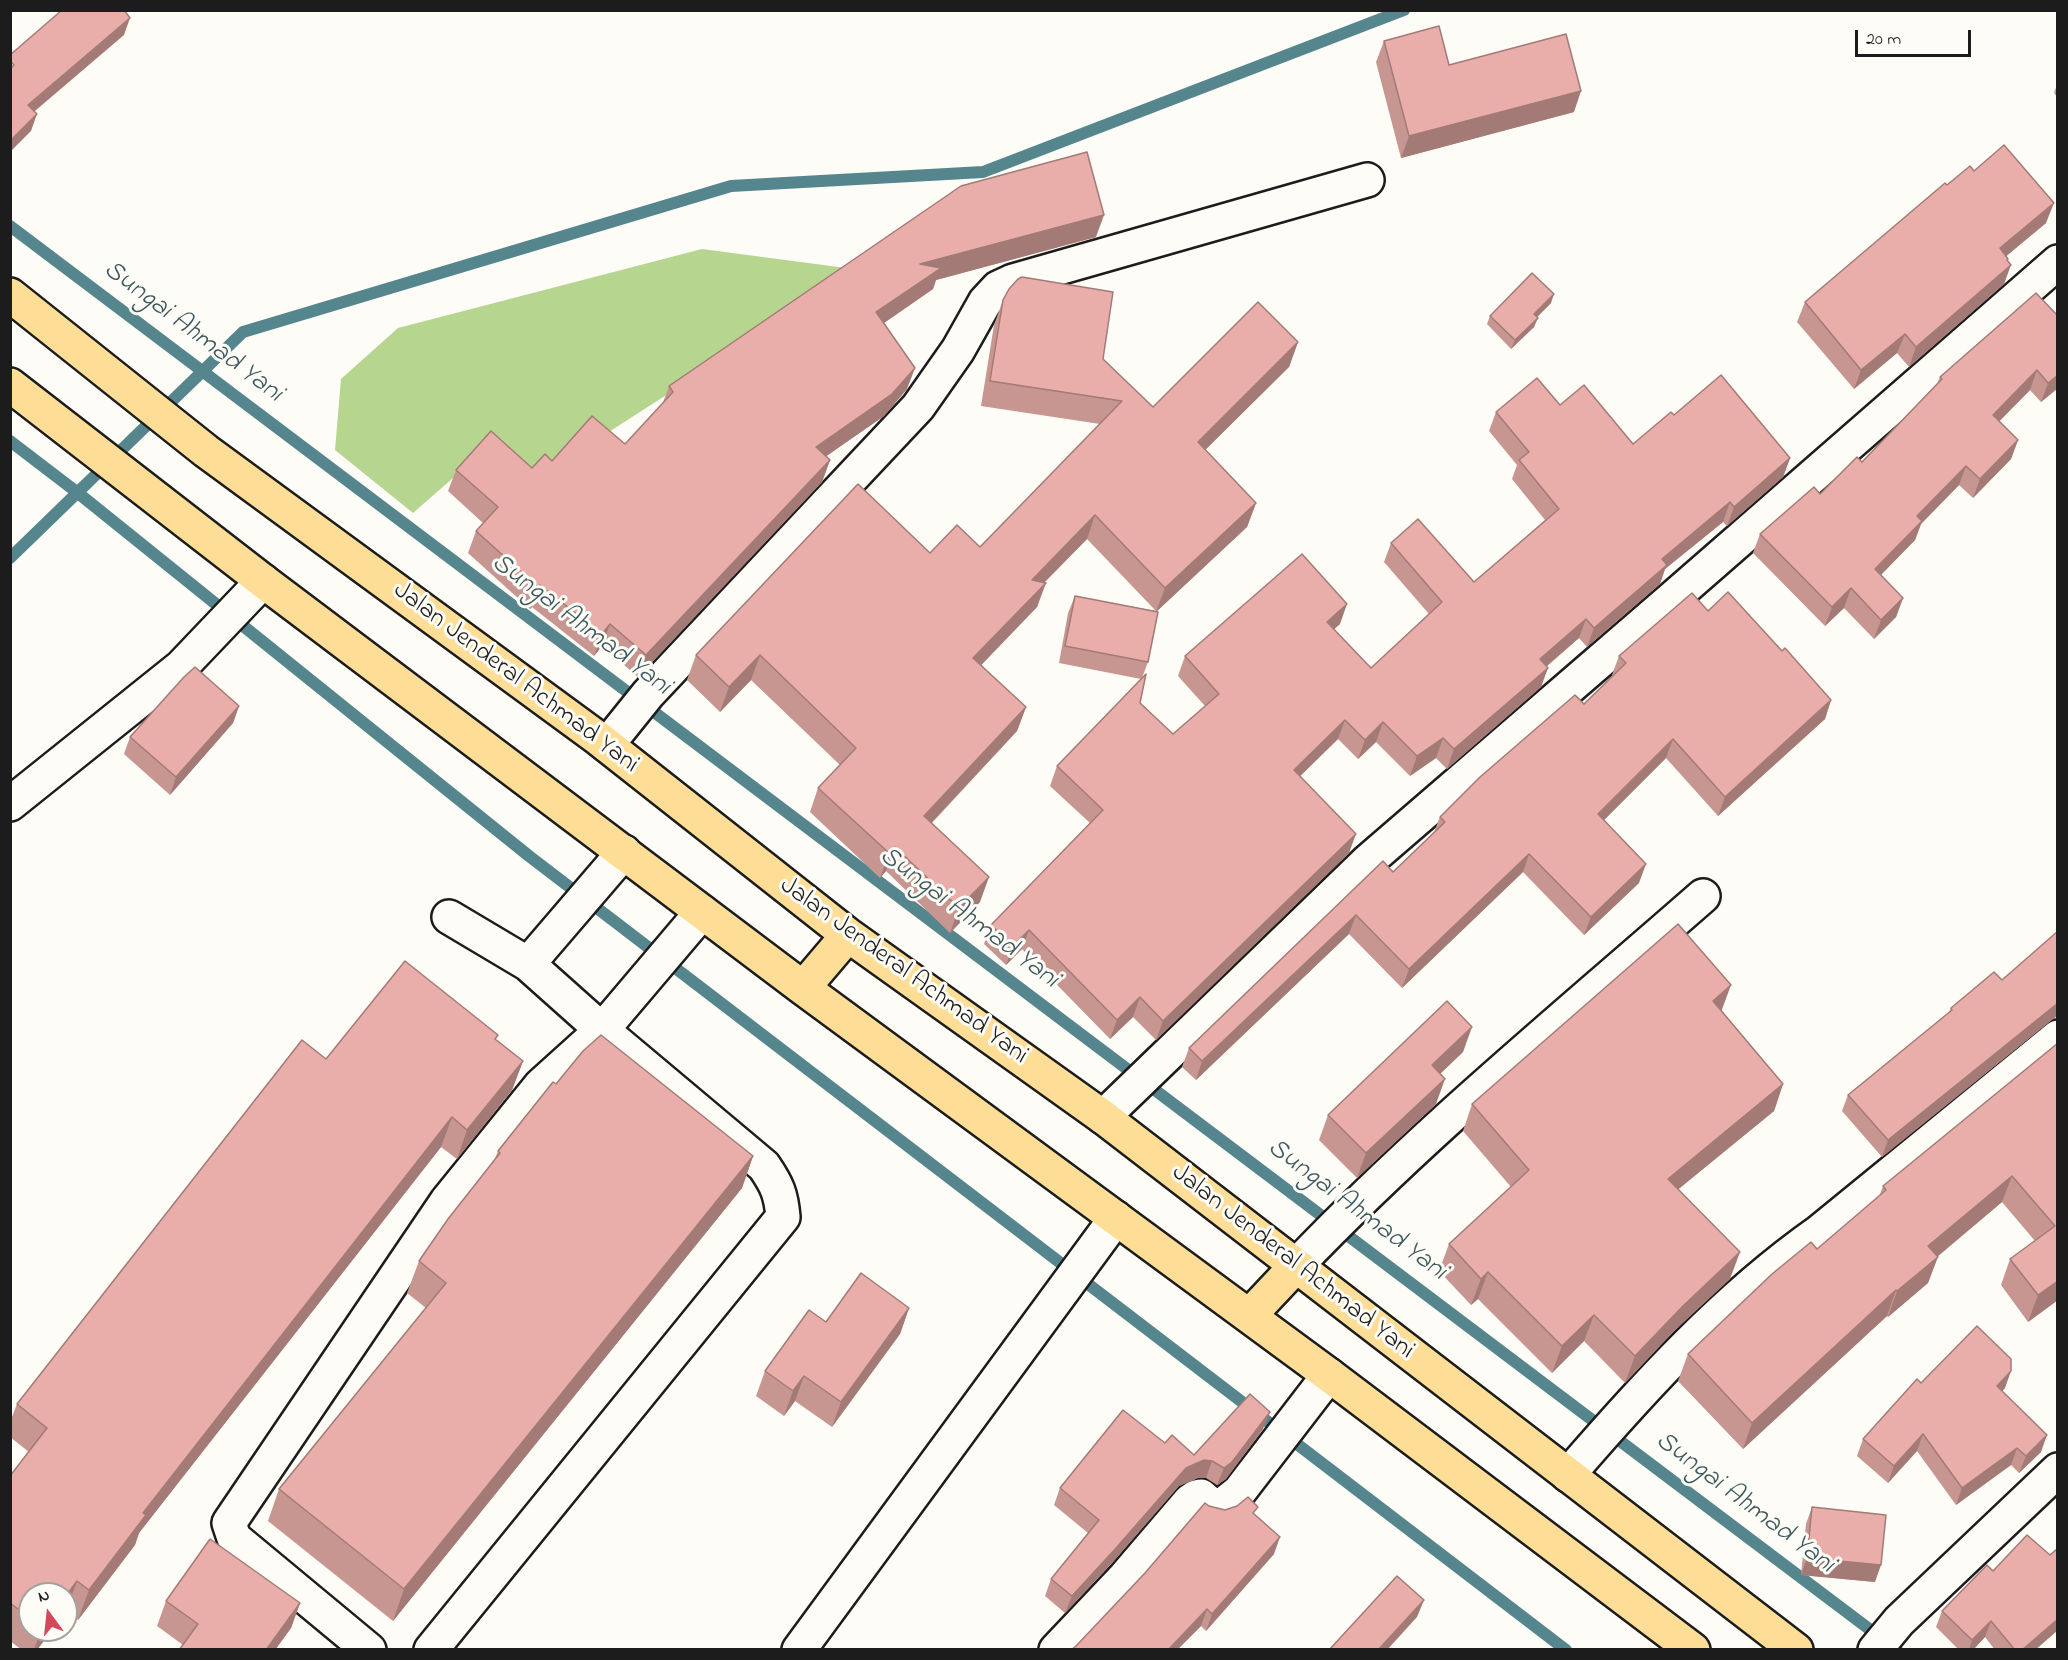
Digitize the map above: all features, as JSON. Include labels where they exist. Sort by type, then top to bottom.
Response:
[{"type":"highway","name":"Jalan Jenderal Achmad Yani","points":[[10,295],[206,451],[607,745],[849,935],[1103,1117],[1796,1650]]},
{"type":"highway","points":[[11,386],[149,491],[253,591],[624,852],[803,988],[1329,1375],[1693,1650]]},
{"type":"highway","points":[[803,988],[849,935]]},
{"type":"highway","points":[[1249,1316],[1296,1266]]},
{"type":"street","points":[[607,745],[640,704],[918,407],[958,350],[985,302],[998,288],[1012,281],[1367,180]]},
{"type":"street","points":[[1103,1117],[1367,862],[2058,262]]},
{"type":"street","points":[[10,804],[181,667],[253,591]]},
{"type":"street","points":[[528,964],[624,852]]},
{"type":"street","points":[[1296,1266],[1337,1223],[1492,1081],[1703,896]]},
{"type":"street","points":[[369,1650],[234,1538],[230,1523],[447,1201],[541,1085],[602,1030],[702,912]]},
{"type":"street","points":[[431,1650],[783,1217],[782,1201],[777,1185],[764,1166],[602,1030],[528,964],[449,917]]},
{"type":"street","points":[[1568,1474],[1695,1336],[1790,1252],[1819,1232],[2058,1037]]},
{"type":"street","points":[[799,1650],[1116,1218]]},
{"type":"street","points":[[1056,1650],[1125,1577],[1190,1501],[1201,1496],[1215,1508],[1219,1508],[1239,1492],[1329,1375]]},
{"type":"street","points":[[1875,1649],[1899,1621],[2058,1470]]},
{"type":"green space","points":[[702,249],[861,270],[520,489],[477,457],[413,513],[335,450],[341,379],[398,328]]},
{"type":"building","points":[[62,10],[124,10],[130,18],[28,105],[37,114],[10,141],[10,69],[14,65],[10,61],[10,55]]},
{"type":"building","points":[[1439,26],[1449,65],[1566,34],[1581,91],[1409,136],[1384,41]]},
{"type":"building","points":[[2004,145],[2054,203],[2000,248],[2011,265],[1916,347],[1905,334],[1861,370],[1805,302],[1945,183],[1947,185],[1970,166],[1974,171]]},
{"type":"building","points":[[1087,152],[1104,215],[920,264],[941,268],[876,312],[915,368],[892,394],[816,447],[830,460],[646,655],[610,624],[602,634],[540,585],[538,587],[476,531],[498,507],[456,470],[491,431],[532,468],[545,454],[552,461],[592,416],[625,444],[673,392],[669,386],[961,186]]},
{"type":"building","points":[[1532,273],[1554,294],[1534,314],[1538,318],[1515,340],[1490,316]]},
{"type":"building","points":[[1022,277],[1113,292],[1103,359],[1153,407],[1258,302],[1298,342],[1198,442],[1256,503],[1165,588],[1095,515],[1032,580],[1046,583],[973,658],[1026,707],[924,816],[989,877],[959,908],[895,847],[889,853],[818,788],[856,748],[760,655],[729,687],[696,655],[858,484],[930,553],[957,525],[980,547],[1122,401],[990,381],[1003,300],[1009,289]]},
{"type":"building","points":[[2036,293],[2058,316],[2058,375],[2048,383],[2037,370],[1993,415],[2018,440],[1980,479],[1966,466],[1917,516],[1922,521],[1875,569],[1903,598],[1881,620],[1851,588],[1832,607],[1760,534],[1814,487],[1820,494],[1857,457],[1862,462],[1942,379],[1940,377]]},
{"type":"building","points":[[1721,375],[1790,458],[1734,507],[1730,502],[1662,559],[1667,565],[1594,628],[1586,619],[1540,659],[1548,668],[1454,749],[1443,738],[1417,756],[1383,722],[1365,740],[1345,720],[1294,770],[1356,834],[1163,1021],[1140,997],[1117,1020],[1029,930],[1013,946],[991,925],[1103,810],[1057,766],[1146,674],[1140,703],[1173,734],[1219,694],[1185,656],[1302,554],[1347,604],[1327,622],[1371,668],[1442,602],[1391,543],[1418,519],[1474,582],[1559,509],[1519,460],[1529,452],[1496,412],[1537,378],[1560,405],[1584,385],[1633,444],[1671,412],[1674,415]]},
{"type":"building","points":[[1728,592],[1782,651],[1785,648],[1831,700],[1725,797],[1673,739],[1598,814],[1646,864],[1591,917],[1529,854],[1409,969],[1356,915],[1202,1061],[1189,1048],[1383,861],[1393,872],[1445,822],[1440,817],[1480,777],[1575,695],[1584,704],[1626,663],[1619,656],[1692,593],[1708,611]]},
{"type":"building","points":[[1075,596],[1158,612],[1148,662],[1065,646]]},
{"type":"building","points":[[195,667],[239,706],[176,777],[130,737]]},
{"type":"building","points":[[1678,924],[1731,985],[1713,1001],[1783,1084],[1668,1179],[1740,1252],[1635,1356],[1594,1315],[1562,1346],[1488,1272],[1481,1279],[1449,1244],[1529,1170],[1472,1104]]},
{"type":"building","points":[[2058,931],[2058,1003],[1888,1140],[1848,1095],[1952,1010],[1951,1008],[1994,972],[2002,980]]},
{"type":"building","points":[[405,961],[498,1035],[495,1039],[523,1061],[467,1130],[452,1117],[143,1513],[146,1515],[89,1590],[77,1581],[18,1582],[18,1609],[10,1603],[10,1476],[47,1428],[17,1404],[302,1040],[326,1059]]},
{"type":"building","points":[[1447,1001],[1472,1027],[1432,1065],[1445,1079],[1366,1153],[1328,1115]]},
{"type":"building","points":[[601,1035],[753,1156],[404,1589],[279,1489],[446,1283],[419,1261],[448,1219],[553,1082],[556,1084],[583,1051]]},
{"type":"building","points":[[2058,1043],[2058,1281],[2038,1295],[2010,1259],[2055,1226],[2012,1176],[1928,1246],[1938,1257],[1896,1290],[1752,1423],[1688,1354],[1772,1274],[1811,1242],[1817,1249],[1886,1190],[1883,1186]]},
{"type":"building","points":[[861,1273],[909,1308],[841,1402],[804,1376],[793,1391],[765,1371],[809,1310],[826,1322]]},
{"type":"building","points":[[1977,1326],[2011,1359],[2011,1371],[1997,1386],[2047,1435],[2026,1456],[2017,1448],[1962,1488],[1923,1434],[1894,1466],[1863,1439],[1917,1379],[1921,1383]]},
{"type":"building","points":[[1250,1394],[1270,1412],[1232,1462],[1224,1468],[1212,1461],[1204,1460],[1186,1468],[1072,1596],[1051,1579],[1099,1520],[1060,1488],[1123,1410],[1165,1443],[1172,1435],[1194,1455]]},
{"type":"building","points":[[1248,1497],[1258,1507],[1253,1513],[1280,1537],[1212,1614],[1207,1609],[1168,1650],[1071,1650],[1145,1573],[1205,1503],[1225,1510],[1237,1506]]},
{"type":"building","points":[[1812,1507],[1886,1515],[1881,1565],[1807,1558]]},
{"type":"building","points":[[2027,1535],[2050,1555],[2058,1548],[2058,1619],[2022,1650],[2015,1650],[1991,1621],[1972,1640],[1942,1611],[1987,1565],[1993,1571]]},
{"type":"building","points":[[210,1539],[300,1603],[266,1650],[179,1650],[198,1624],[166,1601]]},
{"type":"building","points":[[1397,1576],[1424,1600],[1378,1650],[1329,1650]]},
{"type":"waterway","points":[[10,558],[243,332],[731,186],[983,172],[1404,10]]},
{"type":"waterway","name":"Sungai Ahmad Yani","points":[[10,226],[1897,1650]]},
{"type":"waterway","name":"Sungai Ahmad Yani","points":[[10,441],[78,493],[529,856],[1566,1650]]}]
